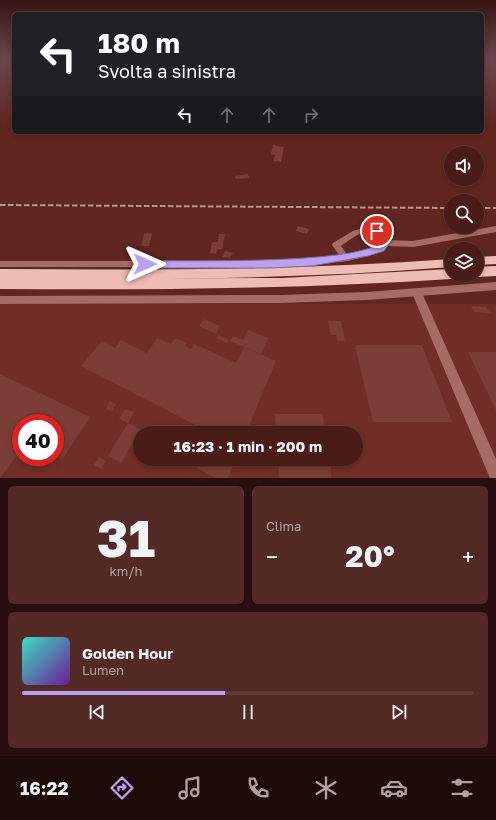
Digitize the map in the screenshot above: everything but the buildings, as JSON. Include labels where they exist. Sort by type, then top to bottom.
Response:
[{"type":"highway","points":[[484,261],[496,260]]},
{"type":"highway","points":[[0,274],[140,275],[295,273],[388,269],[444,265]]},
{"type":"highway","points":[[484,272],[496,271]]},
{"type":"highway","points":[[0,284],[137,285],[296,283],[444,274]]},
{"type":"street","points":[[345,257],[336,244],[359,230],[368,229],[377,231],[383,236],[385,243]]},
{"type":"street","points":[[0,264],[269,264],[312,262],[368,253],[380,248],[385,243],[413,244],[496,229]]},
{"type":"street","points":[[0,300],[280,299],[417,293],[496,286]]},
{"type":"street","points":[[417,293],[496,475]]},
{"type":"shaded area","points":[[0,303],[496,304],[496,478],[0,478]]},
{"type":"railway","points":[[0,205],[444,208]]},
{"type":"railway","points":[[484,208],[496,208]]},
{"type":"route","points":[[145,264],[269,264],[312,262],[368,253],[380,248],[385,243],[383,236],[377,231]]}]
